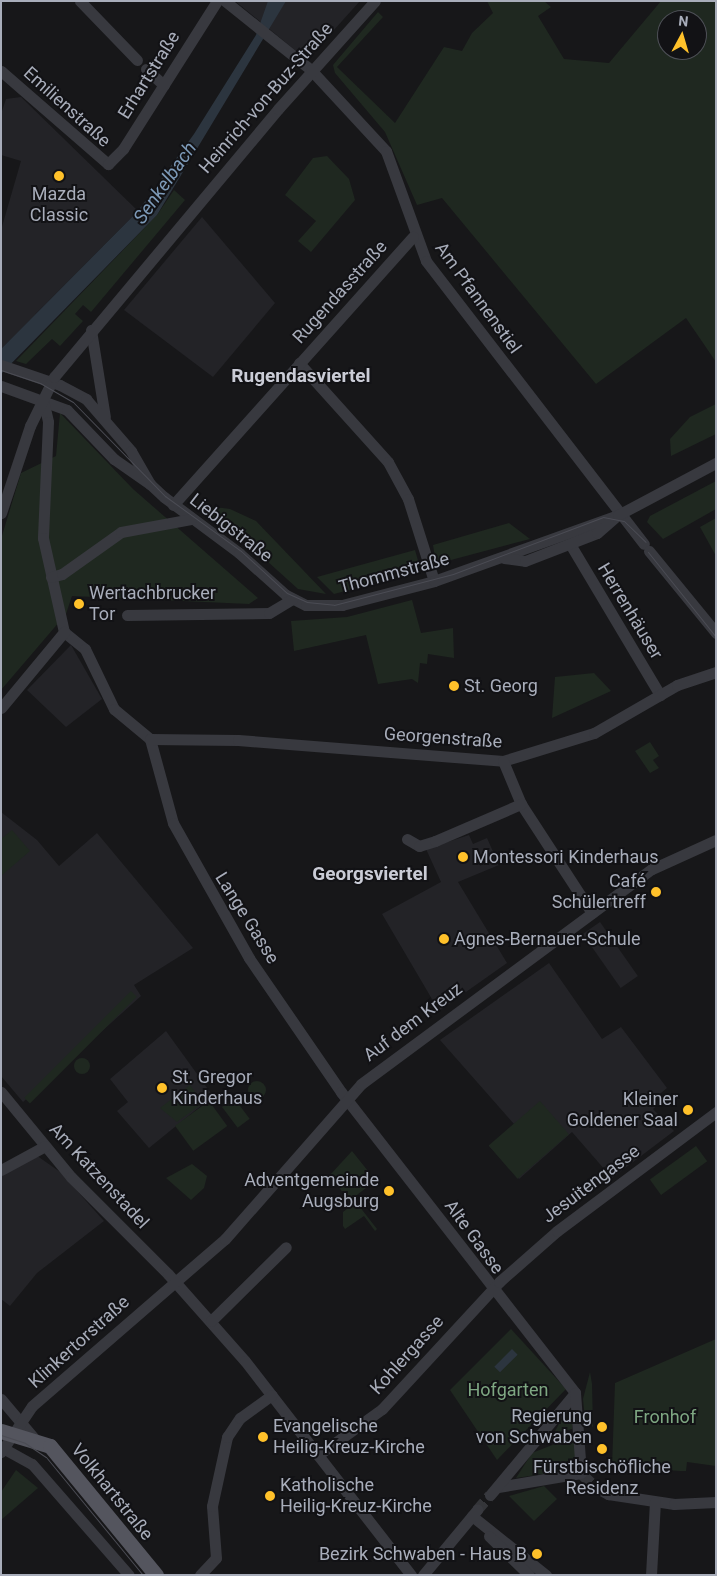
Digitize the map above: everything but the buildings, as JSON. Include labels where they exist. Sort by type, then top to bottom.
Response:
[{"type":"main road","name":"Volkhartstraße","points":[[6,1432],[34,1438],[65,1463],[156,1575]]},
{"type":"street","points":[[80,1],[137,60]]},
{"type":"street","name":"Erhartstraße","points":[[108,164],[123,149],[217,1]]},
{"type":"street","name":"Am Pfannenstiel","points":[[225,1],[311,70],[386,151],[400,181],[413,237],[426,261],[618,515],[716,633]]},
{"type":"street","name":"Heinrich-von-Buz-Straße","points":[[43,407],[51,382],[91,330],[311,70],[375,1]]},
{"type":"street","points":[[146,68],[164,85]]},
{"type":"street","name":"Emilienstraße","points":[[2,73],[108,164]]},
{"type":"street","name":"Rugendasstraße","points":[[173,505],[413,237]]},
{"type":"street","points":[[91,330],[106,419]]},
{"type":"street","points":[[299,363],[388,462],[408,499],[434,582]]},
{"type":"street","name":"Liebigstraße","points":[[5,366],[51,382],[82,396],[106,419],[150,484]]},
{"type":"street","name":"Liebigstraße","points":[[1,386],[43,407],[76,417],[114,459],[150,484],[173,505],[292,599]]},
{"type":"street","points":[[1,513],[26,437],[43,407]]},
{"type":"street","points":[[43,407],[42,520],[51,577],[64,632],[85,649],[114,709],[150,738]]},
{"type":"street","name":"Thommstraße","points":[[292,599],[334,607],[434,582],[618,515],[716,463]]},
{"type":"street","name":"Thommstraße","points":[[504,558],[518,562],[570,544],[598,533],[618,515]]},
{"type":"street","points":[[51,577],[62,574],[121,532],[191,519]]},
{"type":"street","name":"Herrenhäuser","points":[[570,544],[660,695]]},
{"type":"street","points":[[127,615],[269,613],[292,599]]},
{"type":"street","points":[[1,708],[64,632]]},
{"type":"street","name":"Georgenstraße","points":[[150,738],[238,740],[503,761],[594,733],[660,695],[716,672]]},
{"type":"street","name":"Lange Gasse","points":[[150,738],[170,818],[188,856],[249,958],[347,1099]]},
{"type":"street","points":[[503,761],[522,804],[592,912]]},
{"type":"street","points":[[408,839],[419,846],[522,804]]},
{"type":"street","name":"Auf dem Kreuz","points":[[174,1281],[183,1278],[225,1239],[347,1099],[422,1037],[655,867],[716,840]]},
{"type":"street","name":"Am Katzenstadel","points":[[1,1092],[45,1146],[211,1321],[272,1395],[411,1575]]},
{"type":"street","name":"Alte Gasse","points":[[347,1099],[492,1290],[575,1393]]},
{"type":"street","name":"Jesuitengasse","points":[[492,1290],[557,1230],[716,1112]]},
{"type":"street","points":[[1,1170],[45,1146]]},
{"type":"street","points":[[211,1321],[286,1247]]},
{"type":"street","name":"Klinkertorstraße","points":[[2,1449],[6,1432],[174,1281]]},
{"type":"street","name":"Kohlergasse","points":[[318,1455],[382,1409],[492,1290]]},
{"type":"street","points":[[575,1393],[582,1474],[494,1491],[575,1393]]},
{"type":"street","points":[[200,1575],[216,1558],[212,1506],[227,1437],[240,1418],[272,1395]]},
{"type":"street","name":"Volkhartstraße","points":[[1,1399],[20,1419],[34,1438]]},
{"type":"street","points":[[2,1449],[32,1464],[129,1575]]},
{"type":"street","points":[[597,1488],[655,1502],[716,1502]]},
{"type":"street","points":[[651,1575],[655,1502]]},
{"type":"street","points":[[423,1575],[474,1513]]},
{"type":"street","points":[[474,1513],[529,1575]]},
{"type":"street","points":[[474,1513],[546,1575]]},
{"type":"shaded area","points":[[235,1],[360,1],[307,60]]},
{"type":"shaded area","points":[[21,97],[138,211],[1,349],[1,230],[21,161],[1,155],[1,114],[6,99]]},
{"type":"shaded area","points":[[202,217],[275,303],[213,377],[124,310]]},
{"type":"shaded area","points":[[71,645],[102,699],[66,727],[27,690]]},
{"type":"shaded area","points":[[1,812],[37,840],[59,866],[97,833],[193,948],[134,985],[141,996],[23,1102],[1,1076]]},
{"type":"shaded area","name":"Agnes-Bernauer-Schule","points":[[469,835],[473,844],[487,838],[499,865],[458,882],[507,963],[439,1011],[382,914],[441,882],[426,849]]},
{"type":"shaded area","points":[[600,922],[638,976],[621,988],[583,934]]},
{"type":"shaded area","points":[[549,963],[602,1039],[621,1027],[667,1088],[655,1098],[660,1103],[653,1109],[674,1131],[612,1178],[572,1132],[519,1179],[489,1146],[514,1124],[440,1040]]},
{"type":"shaded area","name":"St. Gregor Kinderhaus","points":[[166,1031],[213,1096],[149,1148],[117,1111],[128,1102],[110,1079]]},
{"type":"shaded area","points":[[36,1155],[60,1172],[104,1221],[37,1273],[10,1306],[1,1299],[1,1175]]},
{"type":"green space","points":[[487,1],[544,1],[551,7],[538,16],[564,59],[609,63],[661,1],[716,1],[716,362],[686,318],[596,384],[442,198],[417,205],[385,132],[335,73],[333,65],[378,12],[383,17],[337,67],[395,123],[444,47],[462,51],[472,33],[493,13]]},
{"type":"green space","points":[[327,156],[349,179],[355,200],[311,252],[298,241],[316,221],[285,195],[313,158]]},
{"type":"green space","points":[[174,190],[185,200],[91,312],[83,305],[75,314],[83,321],[60,346],[52,339],[26,364],[16,361],[157,215]]},
{"type":"green space","points":[[716,404],[716,434],[671,456],[670,439],[690,417]]},
{"type":"green space","points":[[60,413],[133,489],[258,598],[249,604],[72,596],[66,614],[1,690],[1,539],[21,473],[56,456]]},
{"type":"green space","points":[[716,481],[716,509],[663,539],[647,522],[650,516]]},
{"type":"green space","points":[[193,504],[230,509],[256,521],[326,594],[298,589],[245,541]]},
{"type":"green space","points":[[716,518],[716,556],[700,527]]},
{"type":"green space","points":[[509,523],[530,539],[436,564],[433,545]]},
{"type":"green space","points":[[415,550],[421,571],[334,594],[317,577]]},
{"type":"green space","points":[[412,600],[421,633],[453,628],[454,658],[428,654],[427,664],[420,663],[418,683],[412,679],[378,684],[366,635],[294,651],[291,621],[347,617]]},
{"type":"green space","points":[[594,673],[611,691],[552,718],[555,677]]},
{"type":"green space","points":[[650,742],[659,756],[653,760],[659,768],[650,773],[635,751]]},
{"type":"green space","points":[[12,830],[30,851],[1,876],[1,839]]},
{"type":"green space","points":[[131,991],[137,997],[30,1103],[24,1098]]},
{"type":"green space","points":[[82,1058],[88,1060],[90,1066],[88,1072],[82,1074],[76,1072],[74,1066],[76,1060]]},
{"type":"green space","points":[[257,1081],[263,1084],[266,1090],[263,1096],[257,1099],[251,1096],[248,1090],[251,1084]]},
{"type":"green space","points":[[190,1085],[203,1103],[177,1122],[160,1108]]},
{"type":"green space","points":[[234,1098],[250,1119],[238,1128],[222,1107]]},
{"type":"green space","points":[[209,1101],[227,1126],[193,1151],[175,1126]]},
{"type":"green space","points":[[540,1101],[569,1134],[518,1179],[489,1146]]},
{"type":"green space","points":[[696,1146],[707,1161],[661,1195],[650,1180]]},
{"type":"green space","points":[[352,1151],[368,1171],[359,1179],[366,1188],[349,1201],[330,1175]]},
{"type":"green space","points":[[192,1164],[207,1176],[204,1188],[191,1200],[166,1178]]},
{"type":"green space","points":[[356,1202],[377,1229],[375,1231],[364,1216],[345,1229],[343,1226],[343,1212]]},
{"type":"green space","name":"Hofgarten","points":[[511,1329],[566,1389],[497,1460],[450,1390]]},
{"type":"green space","name":"Fronhof","points":[[716,1339],[716,1466],[687,1462],[686,1471],[680,1471],[612,1466],[615,1383]]},
{"type":"green space","points":[[590,1372],[593,1427],[585,1420],[583,1399]]},
{"type":"green space","points":[[565,1413],[572,1413],[572,1429],[554,1433]]},
{"type":"green space","points":[[570,1438],[574,1440],[577,1469],[516,1478],[532,1453]]},
{"type":"green space","points":[[16,1470],[38,1488],[1,1520],[1,1492]]},
{"type":"green space","points":[[544,1486],[557,1499],[534,1521],[509,1496]]},
{"type":"water","name":"Senkelbach","points":[[268,1],[286,1],[157,215],[1,374],[1,349],[138,211],[194,134],[256,35]]},
{"type":"water","points":[[512,1349],[518,1355],[500,1372],[494,1367]]},
{"type":"tunnel","points":[[583,1475],[597,1488]]},
{"type":"tunnel","points":[[477,1510],[490,1495]]},
{"type":"tram line","points":[[1,370],[40,383],[73,402],[165,496],[241,551],[287,593],[307,602],[334,605],[453,574],[603,517],[624,521],[646,542]]},
{"type":"tram line","points":[[648,552],[716,637]]},
{"type":"tram line","points":[[1,1435],[25,1443],[46,1457],[143,1575]]},
{"type":"place","name":"Mazda Classic","points":[[59,176]]},
{"type":"place","name":"Wertachbrucker Tor","points":[[79,604]]},
{"type":"place","name":"St. Georg","points":[[454,686]]},
{"type":"place","name":"Montessori Kinderhaus","points":[[463,857]]},
{"type":"place","name":"Café Schülertreff","points":[[656,892]]},
{"type":"place","name":"Agnes-Bernauer-Schule","points":[[444,939]]},
{"type":"place","name":"St. Gregor Kinderhaus","points":[[162,1088]]},
{"type":"place","name":"Kleiner Goldener Saal","points":[[688,1110]]},
{"type":"place","name":"Adventgemeinde Augsburg","points":[[389,1191]]},
{"type":"place","name":"Regierung von Schwaben","points":[[602,1427]]},
{"type":"place","name":"Evangelische Heilig-Kreuz-Kirche","points":[[263,1437]]},
{"type":"place","name":"Fürstbischöfliche Residenz","points":[[602,1449]]},
{"type":"place","name":"Katholische Heilig-Kreuz-Kirche","points":[[270,1496]]},
{"type":"place","name":"Bezirk Schwaben - Haus B","points":[[537,1554]]},
{"type":"district","name":"Rugendasviertel","points":[[301,376]]},
{"type":"district","name":"Georgsviertel","points":[[370,874]]}]
